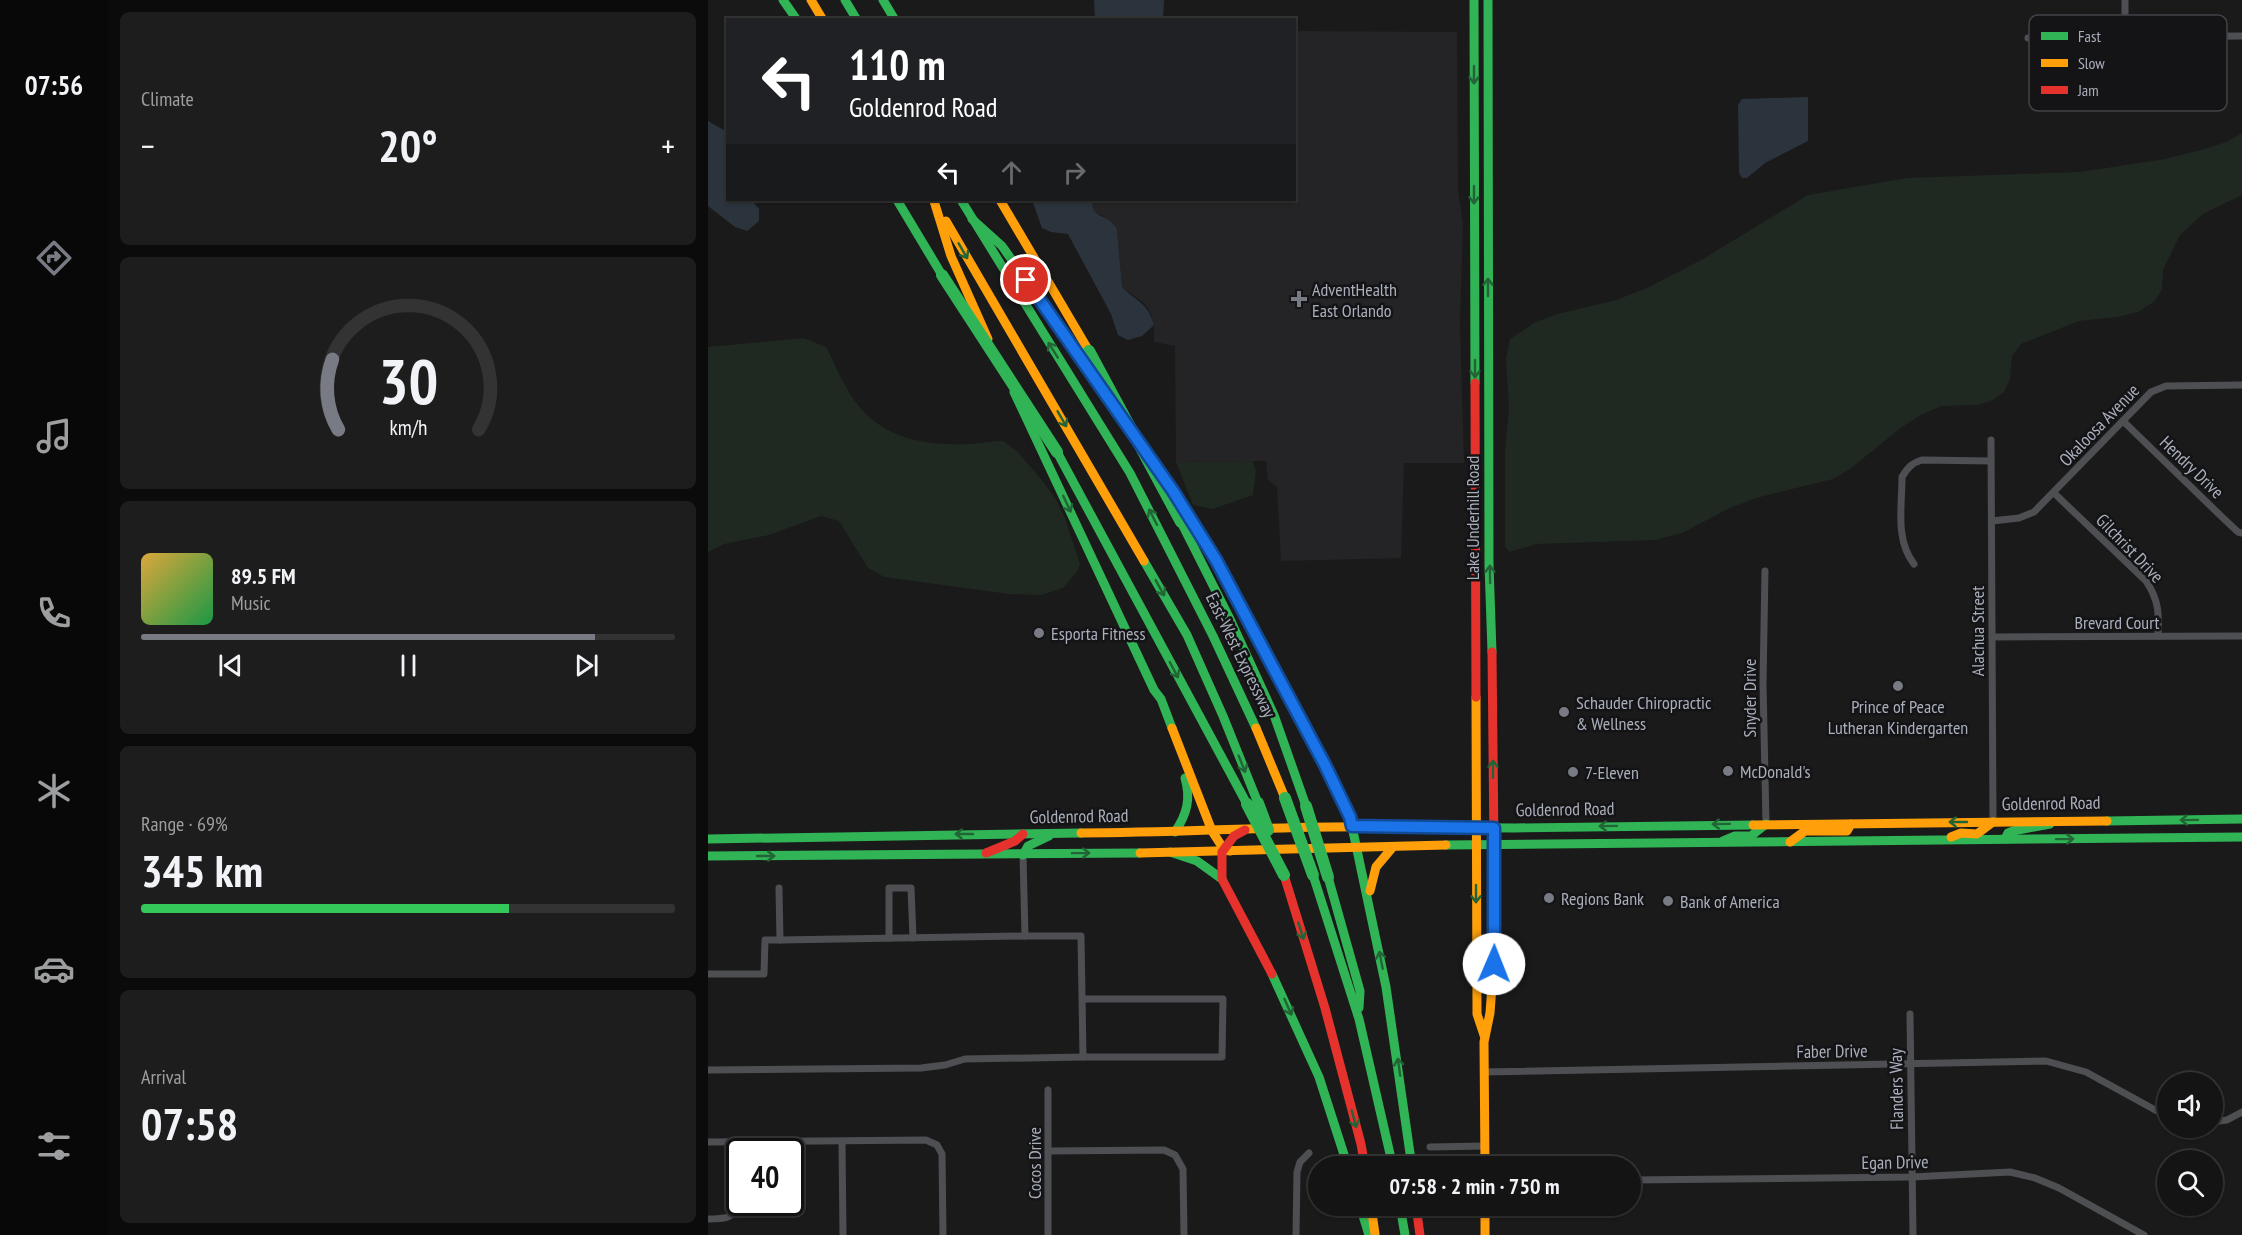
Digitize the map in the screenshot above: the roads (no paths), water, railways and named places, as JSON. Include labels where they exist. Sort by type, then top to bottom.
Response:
[{"type":"main road","points":[[783,0],[796,18]]},
{"type":"main road","points":[[812,0],[822,18]]},
{"type":"main road","points":[[845,0],[856,18]]},
{"type":"main road","points":[[883,0],[894,18]]},
{"type":"main road","name":"Lake Underhill Road","points":[[1474,0],[1477,1014],[1484,1036]]},
{"type":"main road","name":"Lake Underhill Road","points":[[1485,1156],[1484,1036],[1490,1013],[1493,979],[1494,845],[1489,397],[1488,0]]},
{"type":"main road","points":[[1474,23],[1482,34],[1488,54]]},
{"type":"main road","points":[[1474,136],[1488,170]]},
{"type":"main road","points":[[898,201],[942,275],[1057,452],[1253,804]]},
{"type":"main road","points":[[933,201],[951,256],[979,319],[1154,690],[1161,699],[1212,831],[1225,850]]},
{"type":"main road","points":[[934,201],[1152,572],[1186,635],[1223,716],[1253,804],[1284,875],[1325,1008],[1363,1156]]},
{"type":"main road","name":"East-West Expressway","points":[[962,201],[1130,473],[1249,712],[1285,798],[1313,875],[1359,1019],[1390,1156]]},
{"type":"main road","points":[[1001,201],[1089,351],[1181,522],[1230,619],[1274,715],[1306,806],[1360,992],[1359,1019]]},
{"type":"main road","points":[[972,219],[1002,246],[1192,521],[1216,560],[1314,744],[1350,817],[1386,987],[1410,1156]]},
{"type":"main road","points":[[1475,397],[1489,397]]},
{"type":"main road","points":[[1154,690],[1156,704],[1190,790],[1186,817],[1175,832]]},
{"type":"main road","name":"Goldenrod Road","points":[[708,839],[1175,832],[1352,826],[1494,828],[2242,819]]},
{"type":"main road","points":[[2005,839],[2008,833],[2015,829],[2038,829],[2058,821]]},
{"type":"main road","points":[[1943,840],[1962,833],[1977,834],[1993,822]]},
{"type":"main road","points":[[1718,843],[1735,836],[1751,836],[1766,824]]},
{"type":"main road","points":[[1790,842],[1805,831],[1847,831],[1851,824]]},
{"type":"main road","points":[[1222,879],[1225,850],[1234,836],[1245,830]]},
{"type":"main road","points":[[986,853],[994,847],[1017,841],[1023,834]]},
{"type":"main road","points":[[1023,855],[1028,846],[1054,834]]},
{"type":"main road","name":"Goldenrod Road","points":[[708,856],[986,853],[1023,855],[1476,845],[2242,837]]},
{"type":"main road","points":[[1369,901],[1372,872],[1392,848]]},
{"type":"main road","points":[[1170,852],[1197,861],[1222,879],[1280,989],[1319,1077],[1344,1156]]},
{"type":"main road","points":[[1363,1216],[1369,1235]]},
{"type":"main road","points":[[1372,1216],[1375,1235]]},
{"type":"main road","points":[[1402,1216],[1405,1235]]},
{"type":"main road","points":[[1417,1216],[1420,1235]]},
{"type":"main road","points":[[1485,1216],[1485,1235]]},
{"type":"street","points":[[2227,36],[2242,36]]},
{"type":"street","name":"Okaloosa Avenue","points":[[1992,521],[2019,518],[2034,512],[2151,392],[2166,386],[2242,385]]},
{"type":"street","name":"Hendry Drive","points":[[2123,421],[2223,518],[2242,533]]},
{"type":"street","name":"Alachua Street","points":[[1991,440],[1993,822]]},
{"type":"street","points":[[1914,564],[1906,554],[1902,541],[1902,477],[1906,469],[1914,462],[1922,460],[1991,461]]},
{"type":"street","name":"Gilchrist Drive","points":[[2054,493],[2146,581],[2156,596],[2158,636]]},
{"type":"street","name":"Snyder Drive","points":[[1765,571],[1763,683],[1766,824]]},
{"type":"street","name":"Brevard Court","points":[[1992,637],[2242,636]]},
{"type":"street","points":[[1023,855],[1025,936]]},
{"type":"street","points":[[779,888],[780,940]]},
{"type":"street","points":[[889,938],[889,888],[911,888],[913,938]]},
{"type":"street","points":[[708,974],[765,974],[765,940],[1081,936],[1083,1057]]},
{"type":"street","points":[[708,1070],[921,1068],[945,1065],[965,1059],[1222,1057],[1223,999],[1082,999]]},
{"type":"street","name":"Flanders Way","points":[[1910,1014],[1913,1235]]},
{"type":"street","name":"Faber Drive","points":[[1484,1072],[2046,1061],[2086,1072],[2157,1112]]},
{"type":"street","name":"Cocos Drive","points":[[1048,1090],[1048,1235]]},
{"type":"street","points":[[2223,1121],[2242,1112]]},
{"type":"street","points":[[804,1142],[926,1140],[937,1145],[942,1154],[943,1235]]},
{"type":"street","points":[[708,1142],[726,1142]]},
{"type":"street","points":[[842,1142],[843,1235]]},
{"type":"street","points":[[1430,1147],[1485,1146]]},
{"type":"street","points":[[1049,1151],[1164,1150],[1175,1155],[1183,1169],[1184,1235]]},
{"type":"street","points":[[1296,1235],[1297,1172],[1300,1162],[1309,1153]]},
{"type":"street","name":"Egan Drive","points":[[1641,1180],[1912,1177],[2010,1172],[2035,1178],[2059,1188],[2144,1235]]},
{"type":"street","points":[[708,1219],[725,1219],[730,1216]]},
{"type":"place","name":"AdventHealth East Orlando","points":[[1299,299]]},
{"type":"place","name":"Esporta Fitness","points":[[1039,633]]},
{"type":"place","name":"Prince of Peace Lutheran Kindergarten","points":[[1898,686]]},
{"type":"place","name":"Schauder Chiropractic & Wellness","points":[[1564,712]]},
{"type":"place","name":"McDonald's","points":[[1728,771]]},
{"type":"place","name":"7-Eleven","points":[[1573,772]]},
{"type":"place","name":"Regions Bank","points":[[1549,898]]},
{"type":"place","name":"Bank of America","points":[[1668,901]]}]
